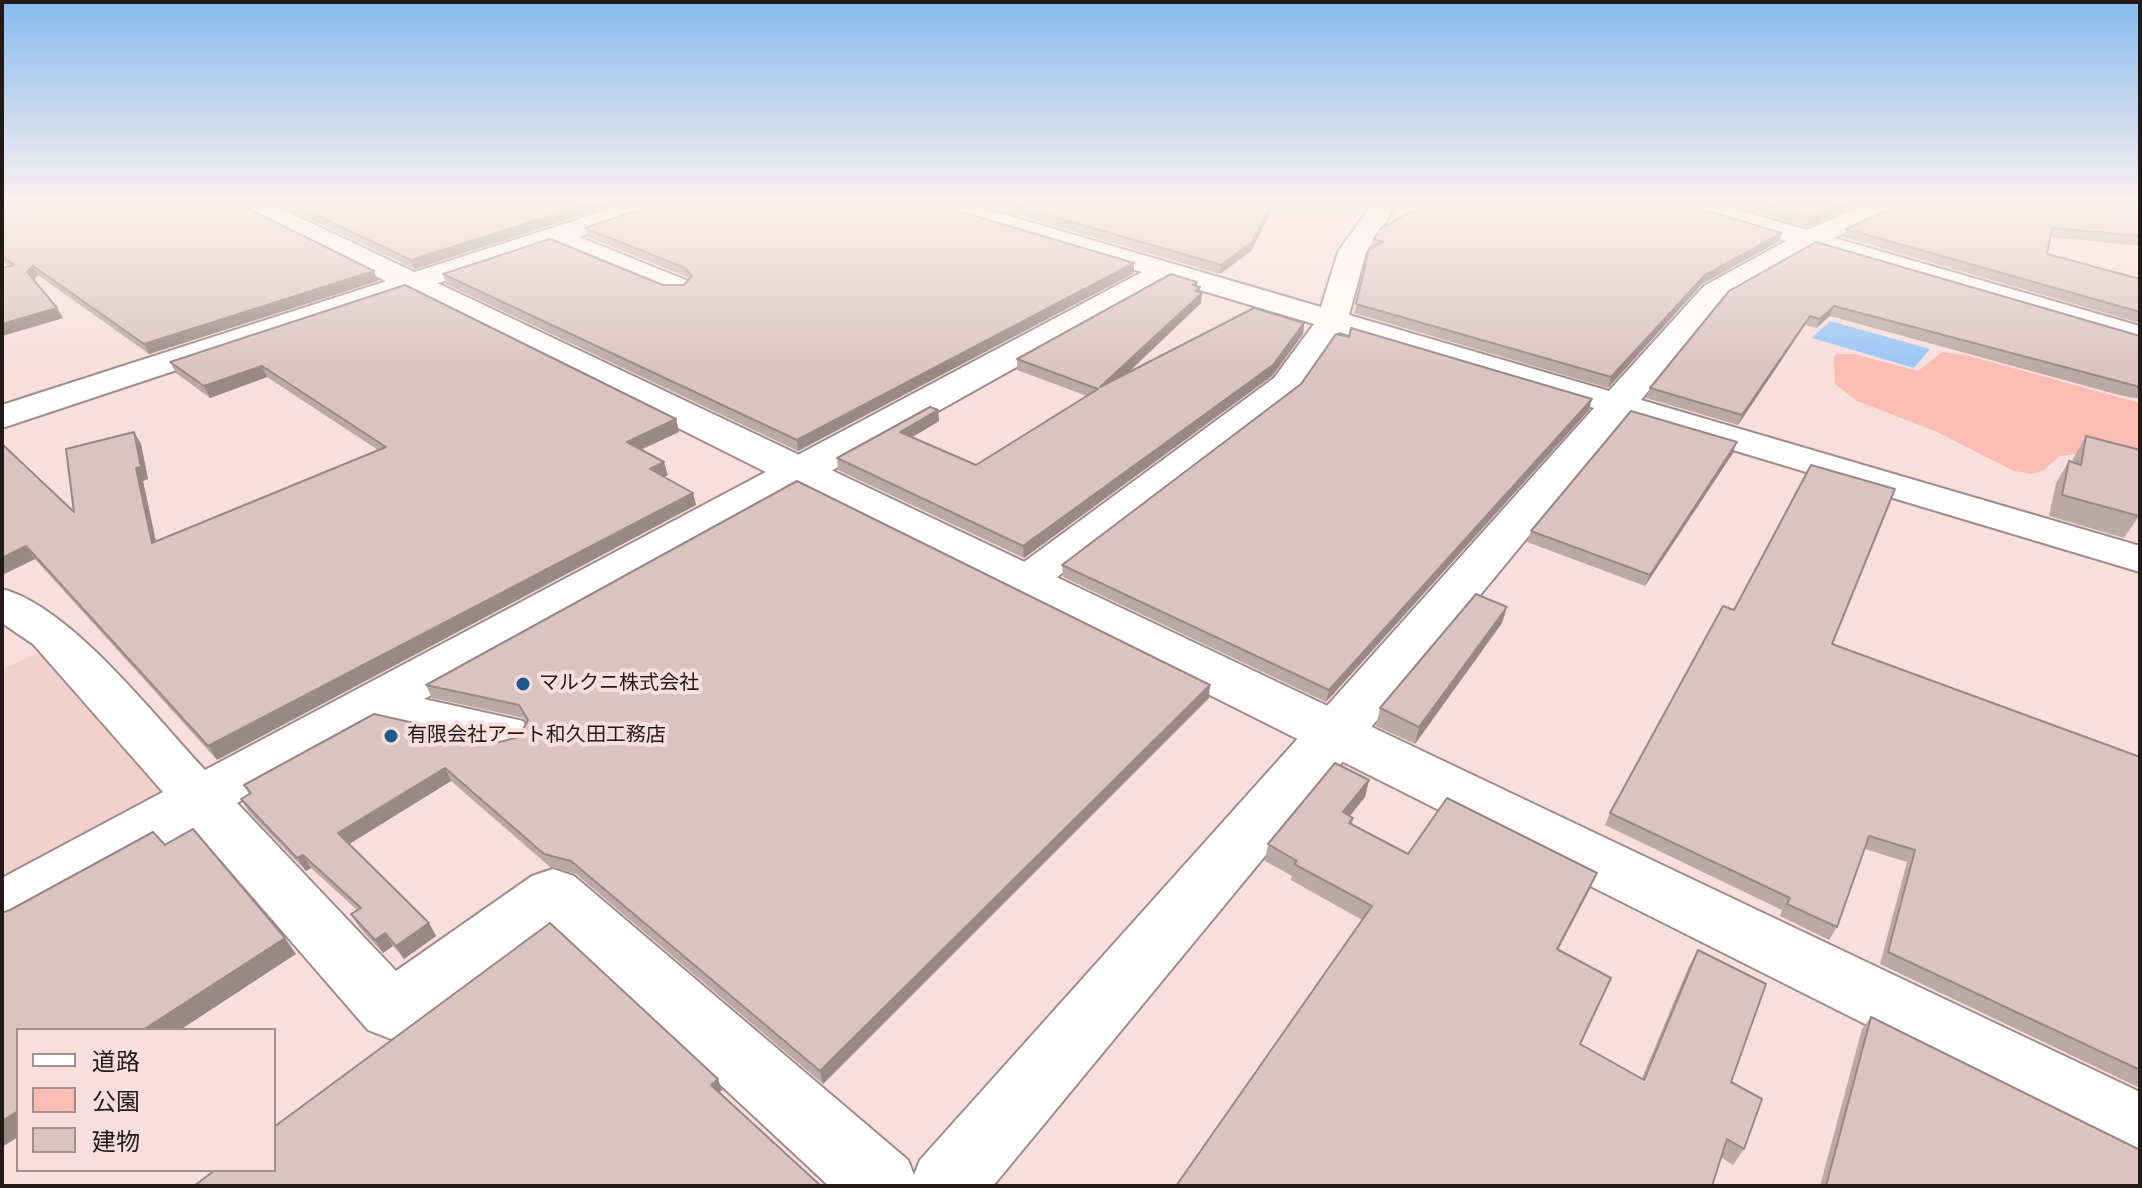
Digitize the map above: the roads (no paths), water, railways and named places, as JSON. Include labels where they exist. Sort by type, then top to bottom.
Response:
[{"type":"street","points":[[362,258],[2140,1128]]},
{"type":"street","points":[[2,417],[486,258]]},
{"type":"street","points":[[609,258],[676,286]]},
{"type":"street","points":[[1124,258],[2140,559]]},
{"type":"street","points":[[1024,582],[1286,385],[1332,320],[1350,258]]},
{"type":"street","points":[[946,1186],[1714,292],[1774,258]]},
{"type":"street","points":[[1875,258],[2140,336]]},
{"type":"street","points":[[2,906],[1166,271]]},
{"type":"street","points":[[2,603],[49,634],[391,1010],[553,893],[882,1186]]},
{"type":"street","points":[[382,699],[395,710],[505,734]]},
{"type":"water","points":[[1830,321],[1930,349],[1914,368],[1812,338]]},
{"type":"place","name":"マルクニ株式会社","points":[[523,684]]},
{"type":"place","name":"有限会社アート和久田工務店","points":[[391,736]]}]
